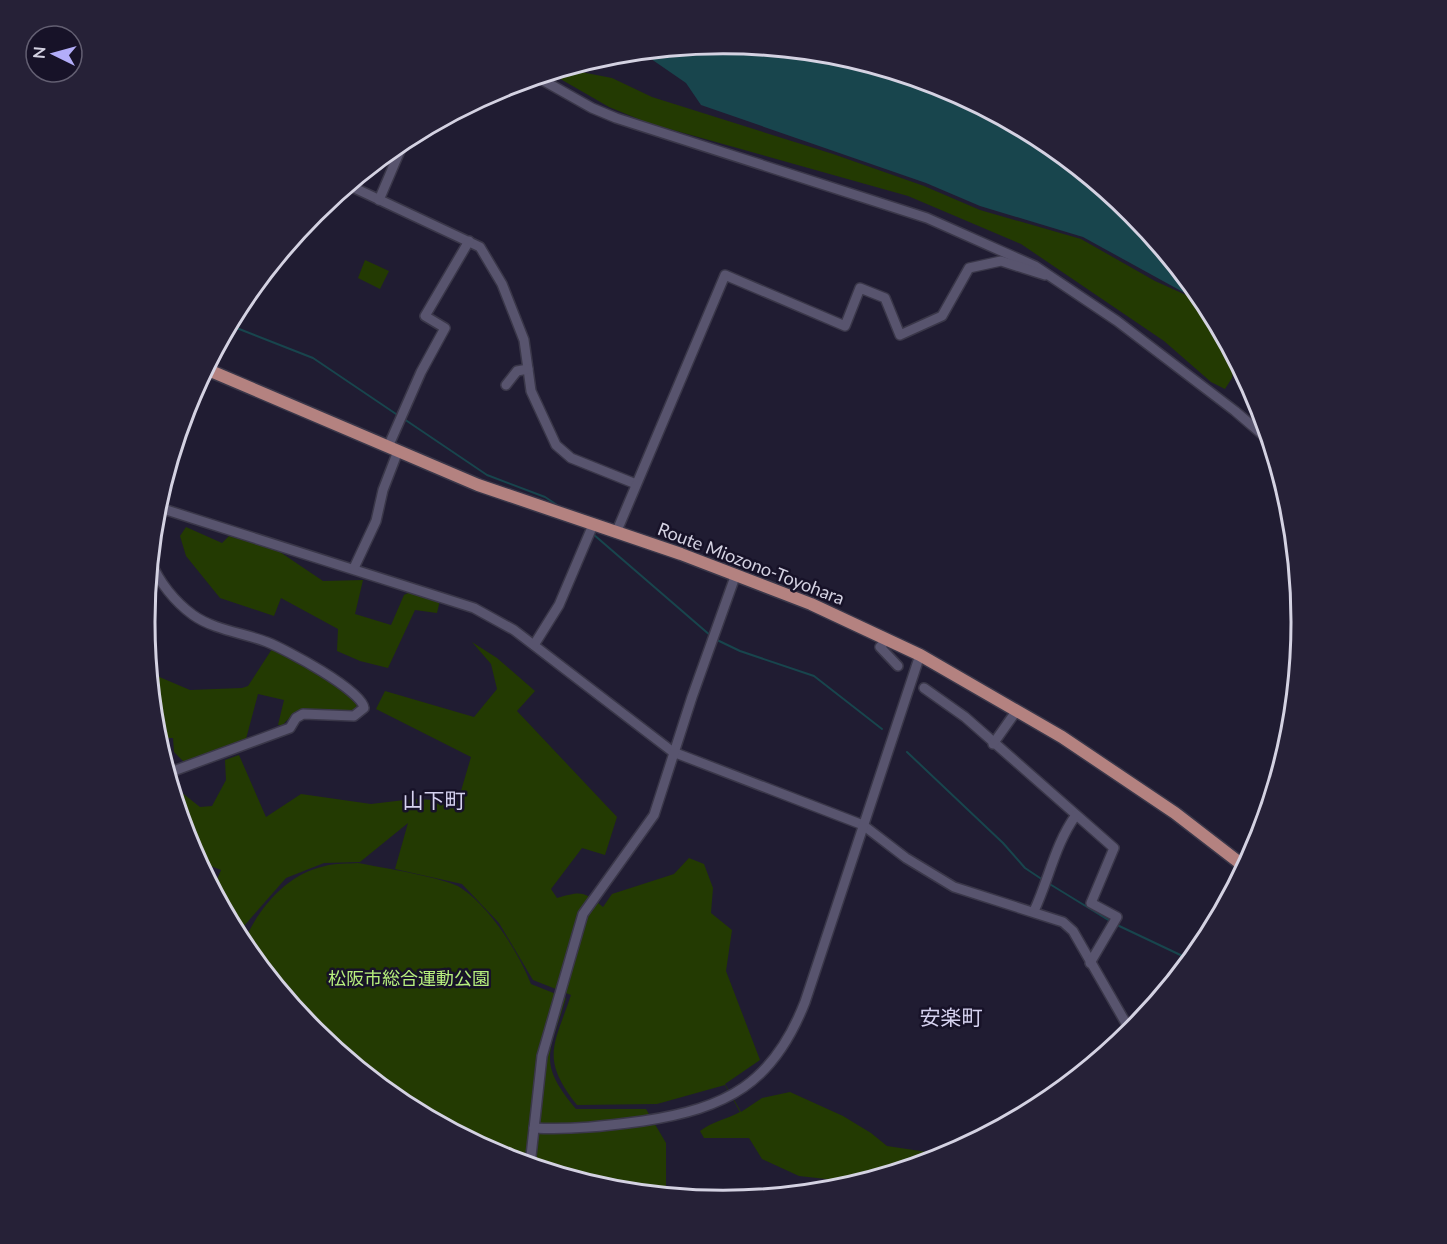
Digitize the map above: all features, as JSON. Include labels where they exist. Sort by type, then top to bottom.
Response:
[{"type":"main road","name":"Route Miozono-Toyohara","points":[[213,372],[478,485],[736,574],[811,604],[887,639],[920,655],[1017,711],[1120,775],[1238,862]]},
{"type":"street","points":[[546,82],[591,108],[616,118],[927,218],[988,243],[1050,275],[1190,376],[1258,431]]},
{"type":"street","points":[[379,200],[397,158]]},
{"type":"street","points":[[356,189],[469,241],[483,250],[502,284],[525,340],[531,391],[560,451],[636,484]]},
{"type":"street","points":[[354,568],[376,521],[401,418],[445,328],[424,316],[469,241]]},
{"type":"street","points":[[616,533],[725,275],[845,326],[860,288],[885,298],[900,336],[942,316],[969,268],[1002,261],[1040,275],[1050,275]]},
{"type":"street","points":[[506,385],[517,371],[528,369]]},
{"type":"street","points":[[166,510],[474,608],[514,630],[673,752],[863,825],[942,882],[974,895],[1034,911],[1068,925],[1126,1023]]},
{"type":"street","points":[[534,645],[559,605],[593,525]]},
{"type":"street","points":[[531,1156],[542,1056],[585,908],[654,816],[673,752],[736,574]]},
{"type":"street","points":[[158,577],[160,582],[194,616],[268,643],[311,665],[360,698],[364,708],[354,716],[303,714],[296,718],[290,728],[175,769]]},
{"type":"street","points":[[887,639],[880,647],[898,666]]},
{"type":"street","points":[[534,1128],[586,1128],[685,1114],[715,1105],[751,1082],[774,1058],[798,1021],[920,655]]},
{"type":"street","points":[[924,688],[965,717],[1114,848],[1091,903],[1117,917],[1090,963]]},
{"type":"street","points":[[993,744],[1017,711]]},
{"type":"street","points":[[1034,911],[1057,849],[1076,815]]},
{"type":"green space","points":[[581,72],[612,78],[652,97],[833,154],[924,186],[980,210],[1081,239],[1155,281],[1189,296],[1233,371],[1232,378],[1225,389],[1211,382],[1164,341],[1021,244],[908,196],[648,123],[609,107],[559,78]]},
{"type":"green space","points":[[365,260],[389,271],[380,289],[358,278]]},
{"type":"green space","points":[[186,527],[222,543],[229,536],[277,550],[323,581],[363,580],[355,614],[391,625],[404,595],[412,591],[441,596],[437,613],[415,610],[388,668],[360,661],[337,651],[338,629],[281,598],[274,616],[220,598],[186,556],[180,536]]},
{"type":"green space","points":[[472,642],[497,658],[535,691],[517,711],[617,817],[605,855],[582,848],[551,889],[557,898],[582,894],[603,907],[612,894],[674,874],[689,858],[704,864],[713,888],[711,913],[732,930],[726,971],[760,1060],[725,1084],[741,1112],[762,1098],[790,1092],[843,1116],[887,1146],[927,1152],[871,1171],[834,1179],[799,1176],[762,1159],[749,1138],[704,1138],[700,1131],[740,1112],[725,1085],[657,1104],[577,1105],[565,1089],[554,1063],[556,1040],[571,995],[533,980],[499,923],[462,884],[395,869],[408,823],[360,862],[324,863],[286,878],[244,926],[217,879],[221,870],[211,866],[182,793],[200,807],[212,806],[226,780],[225,760],[239,755],[266,817],[301,794],[371,804],[413,799],[458,801],[471,757],[376,709],[385,691],[474,717],[497,689],[491,664]]},
{"type":"green space","points":[[272,649],[309,667],[355,698],[357,707],[351,713],[305,711],[289,718],[283,725],[278,725],[284,700],[258,694],[246,739],[184,762],[174,752],[173,738],[167,738],[158,677],[190,690],[248,686]]},
{"type":"green space","name":"松阪市総合運動公園","points":[[358,863],[428,877],[453,884],[472,896],[493,919],[511,945],[531,984],[566,998],[550,1056],[555,1079],[563,1093],[576,1109],[646,1109],[666,1143],[666,1187],[576,1171],[506,1147],[472,1131],[439,1114],[378,1073],[322,1024],[296,997],[248,933],[265,906],[286,885],[311,870],[333,864]]},
{"type":"shaded area","points":[[724,54],[798,59],[871,73],[941,97],[1008,130],[1069,171],[1125,220],[1151,247],[1187,293],[1083,237],[980,206],[926,183],[701,105],[686,83],[651,59]]},
{"type":"waterway","points":[[238,328],[313,358],[399,416]]},
{"type":"waterway","points":[[404,419],[487,475],[545,497],[557,505]]},
{"type":"waterway","points":[[593,534],[711,636]]},
{"type":"waterway","points":[[715,639],[740,651],[814,676],[882,729]]},
{"type":"waterway","points":[[907,752],[1003,843],[1025,868],[1043,880]]},
{"type":"waterway","points":[[1048,883],[1110,921]]},
{"type":"waterway","points":[[1115,924],[1183,956]]},
{"type":"district","name":"山下町","points":[[434,801]]},
{"type":"district","name":"安楽町","points":[[951,1018]]}]
